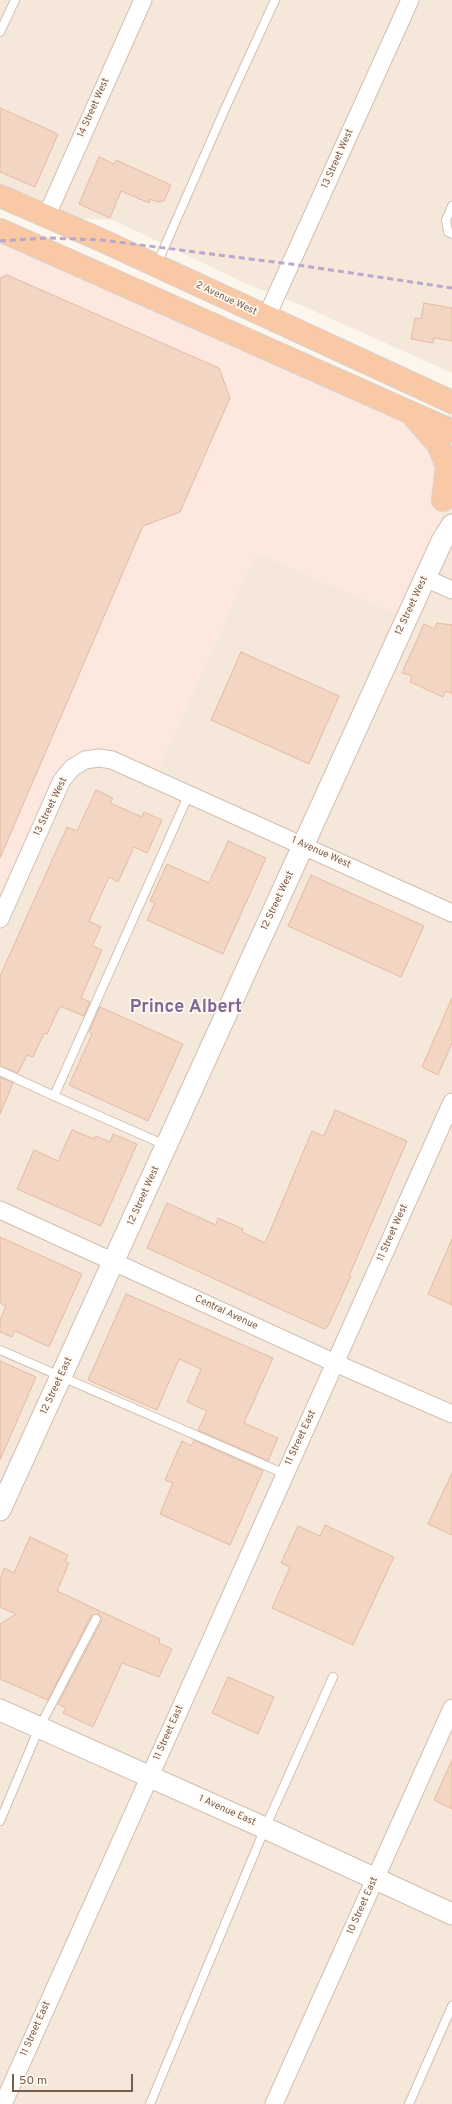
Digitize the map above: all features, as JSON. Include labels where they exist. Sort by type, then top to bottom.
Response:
[{"type":"highway","name":"2 Avenue West","points":[[0,196],[452,402]]},
{"type":"highway","points":[[0,230],[452,431]]},
{"type":"highway","points":[[409,412],[440,448],[446,466],[448,491]]},
{"type":"street","name":"14 Street West","points":[[46,217],[143,0]]},
{"type":"street","name":"13 Street West","points":[[266,318],[410,0]]},
{"type":"street","name":"12 Street West","points":[[114,1261],[425,578],[447,533],[448,491]]},
{"type":"street","points":[[425,578],[452,590]]},
{"type":"street","name":"13 Street West","points":[[0,919],[62,780],[72,768],[85,760],[99,758],[112,760],[190,794]]},
{"type":"street","name":"1 Avenue West","points":[[190,794],[452,913]]},
{"type":"street","name":"11 Street West","points":[[335,1363],[452,1102]]},
{"type":"street","name":"Central Avenue","points":[[0,1210],[335,1363],[452,1414]]},
{"type":"street","name":"12 Street East","points":[[0,1510],[114,1261]]},
{"type":"street","name":"11 Street East","points":[[3,2104],[335,1363]]},
{"type":"street","name":"10 Street East","points":[[274,2104],[452,1708]]},
{"type":"street","name":"1 Avenue East","points":[[0,1710],[265,1828],[375,1880],[452,1914]]},
{"type":"lane","points":[[0,32],[14,0]]},
{"type":"lane","points":[[156,267],[224,111],[275,0]]},
{"type":"lane","points":[[452,206],[446,220],[448,232],[452,234]]},
{"type":"lane","points":[[54,1096],[190,794]]},
{"type":"lane","points":[[0,1071],[167,1145]]},
{"type":"lane","points":[[0,1350],[285,1474]]},
{"type":"lane","points":[[0,1821],[39,1728],[96,1619]]},
{"type":"lane","points":[[150,2104],[265,1828],[333,1677]]},
{"type":"lane","points":[[409,2104],[452,2006]]},
{"type":"shaded area","points":[[0,0],[452,0],[452,373],[303,306],[249,285],[113,220],[46,217],[0,196]]},
{"type":"shaded area","points":[[0,241],[409,412],[438,444],[443,500],[442,541],[407,618],[256,552],[154,779],[112,760],[72,768],[0,919]]},
{"type":"shaded area","points":[[452,404],[452,2104],[0,2104],[0,919],[62,780],[85,760],[154,779],[256,552],[407,618],[430,454]]},
{"type":"building","points":[[0,108],[58,134],[35,187],[0,172]]},
{"type":"building","points":[[99,157],[114,164],[116,160],[171,185],[164,201],[158,202],[150,199],[149,203],[121,191],[110,218],[79,204]]},
{"type":"building","points":[[7,275],[219,368],[230,398],[180,512],[143,526],[0,858],[0,278]]},
{"type":"building","points":[[424,303],[452,308],[452,341],[434,338],[433,343],[411,339],[415,318],[421,319]]},
{"type":"building","points":[[437,623],[452,625],[452,694],[446,691],[443,697],[410,682],[412,676],[402,673],[424,624],[434,629]]},
{"type":"building","points":[[241,652],[339,696],[309,764],[211,720]]},
{"type":"building","points":[[96,790],[113,798],[110,803],[142,817],[144,812],[162,820],[147,853],[134,847],[118,882],[109,877],[89,921],[101,927],[92,946],[102,950],[81,998],[90,1002],[84,1016],[60,1006],[47,1034],[44,1033],[33,1057],[27,1055],[18,1073],[0,1066],[0,976],[67,827],[77,831]]},
{"type":"building","points":[[228,841],[266,858],[223,954],[147,920],[155,903],[150,901],[167,864],[209,883]]},
{"type":"building","points":[[311,875],[424,926],[401,977],[288,926]]},
{"type":"building","points":[[452,998],[452,1043],[438,1075],[422,1067]]},
{"type":"building","points":[[100,1007],[183,1044],[148,1121],[69,1085],[92,1034],[89,1032]]},
{"type":"building","points":[[0,1077],[13,1083],[0,1114]]},
{"type":"building","points":[[335,1110],[407,1141],[349,1276],[351,1276],[328,1326],[324,1329],[147,1248],[167,1203],[216,1225],[218,1218],[243,1229],[242,1232],[265,1243],[312,1131],[324,1136]]},
{"type":"building","points":[[72,1130],[94,1139],[96,1136],[110,1142],[113,1134],[137,1144],[101,1226],[17,1189],[34,1150],[58,1161]]},
{"type":"building","points":[[0,1237],[82,1274],[49,1347],[15,1331],[12,1337],[0,1332],[0,1320],[6,1306],[0,1303]]},
{"type":"building","points":[[452,1239],[452,1305],[428,1294]]},
{"type":"building","points":[[126,1294],[273,1358],[244,1423],[278,1438],[268,1461],[198,1430],[207,1411],[187,1402],[201,1369],[179,1359],[157,1410],[88,1380]]},
{"type":"building","points":[[0,1361],[36,1377],[0,1460]]},
{"type":"building","points":[[194,1440],[263,1471],[230,1545],[160,1514],[173,1483],[165,1480],[182,1441],[191,1446]]},
{"type":"building","points":[[452,1473],[452,1535],[428,1524]]},
{"type":"building","points":[[325,1525],[394,1557],[353,1645],[272,1608],[290,1567],[281,1563],[298,1526],[320,1536]]},
{"type":"building","points":[[30,1537],[68,1555],[65,1562],[69,1563],[57,1591],[160,1639],[159,1643],[172,1649],[159,1677],[122,1663],[93,1727],[63,1713],[66,1708],[58,1704],[101,1622],[101,1616],[98,1614],[91,1616],[48,1700],[0,1679],[0,1624],[16,1614],[0,1607],[0,1579],[4,1568],[14,1573]]},
{"type":"building","points":[[228,1677],[274,1697],[258,1734],[212,1713]]},
{"type":"building","points":[[452,1760],[452,1809],[434,1800]]},
{"type":"railway","points":[[0,241],[47,238],[101,240],[291,264],[452,288]]},
{"type":"district","name":"Prince Albert","points":[[186,1008]]}]
